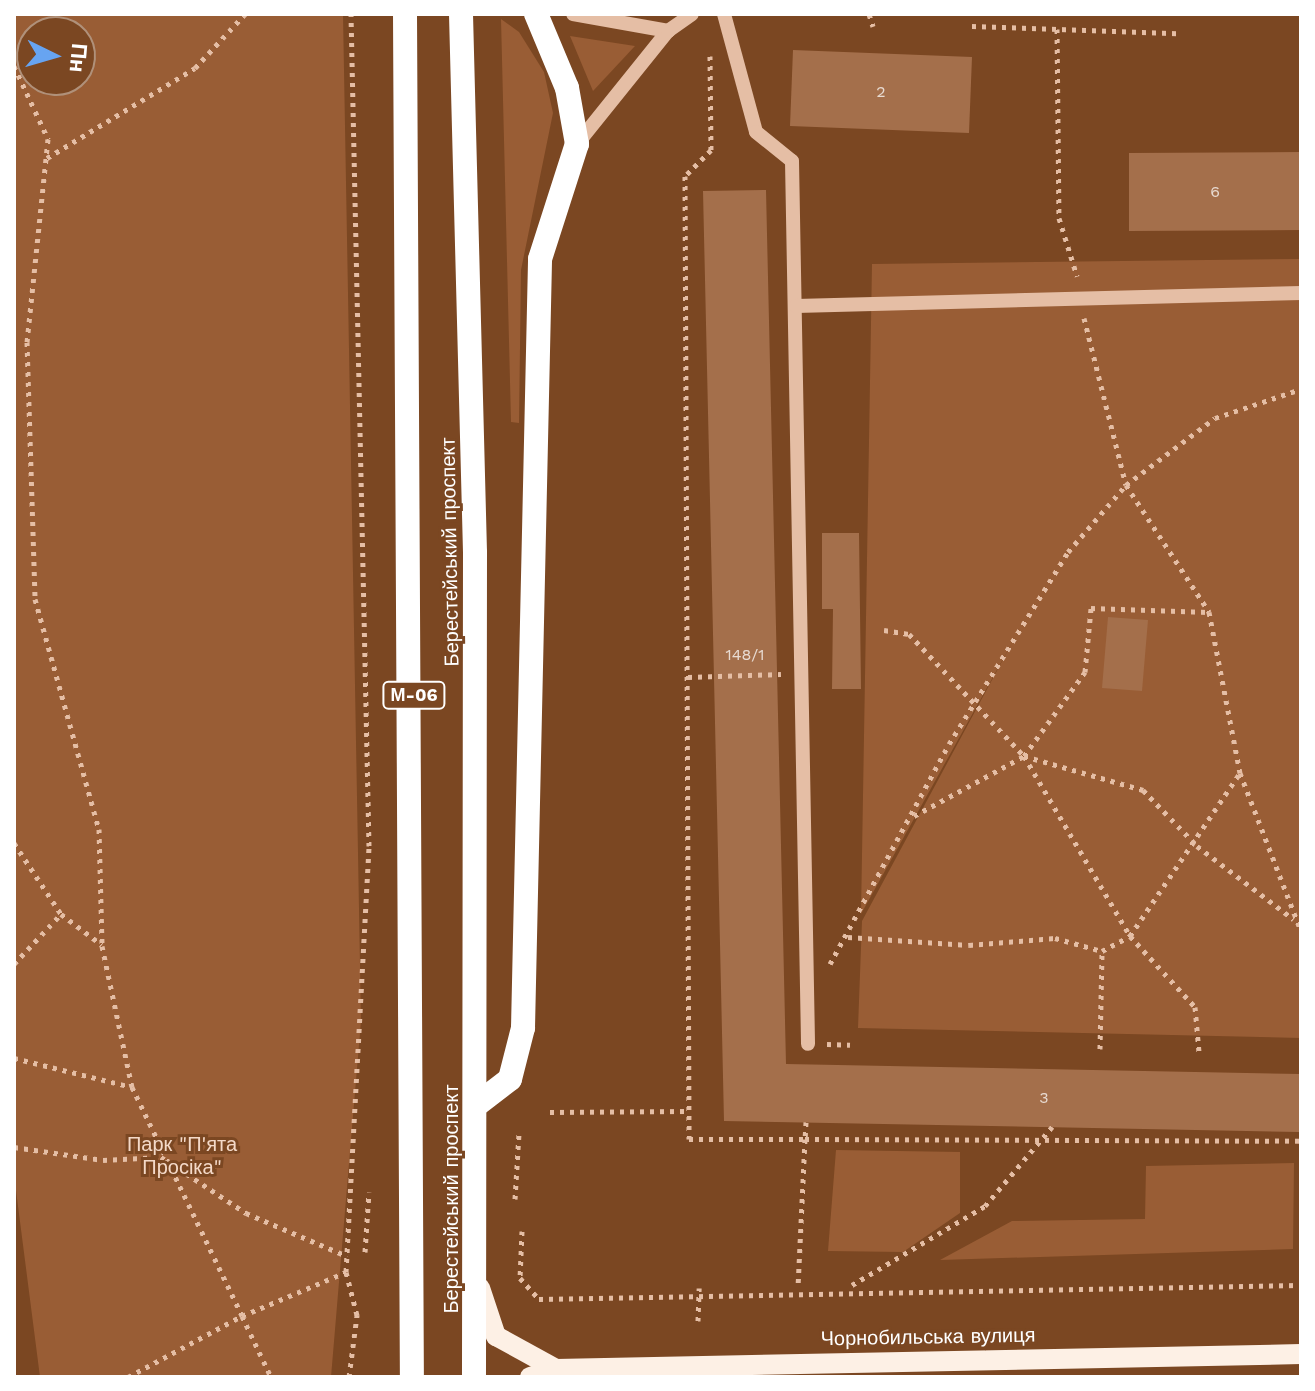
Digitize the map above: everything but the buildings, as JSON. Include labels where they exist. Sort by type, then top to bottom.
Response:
[{"type":"highway","name":"Берестейський проспект","points":[[405,14],[412,1377]]},
{"type":"highway","name":"Берестейський проспект","points":[[461,14],[475,553],[474,1377]]},
{"type":"highway","points":[[475,1106],[510,1079],[523,1028],[540,259],[577,144],[567,88],[536,14]]},
{"type":"main road","name":"Чорнобильська вулиця","points":[[475,1253],[496,1336],[556,1369]]},
{"type":"main road","name":"Чорнобильська вулиця","points":[[530,1377],[556,1369],[1301,1354]]},
{"type":"street","points":[[573,14],[668,31]]},
{"type":"street","points":[[577,144],[668,31],[692,14]]},
{"type":"street","points":[[727,18],[756,132],[792,161],[810,996],[808,1044]]},
{"type":"street","points":[[796,306],[1301,293]]},
{"type":"path","points":[[46,158],[195,68],[245,14]]},
{"type":"path","points":[[349,1377],[357,1315],[346,1272],[369,846],[351,14]]},
{"type":"path","points":[[869,14],[873,26]]},
{"type":"path","points":[[727,18],[710,54],[711,150],[685,176],[689,1139],[1301,1141]]},
{"type":"path","points":[[972,26],[1177,33]]},
{"type":"path","points":[[1057,29],[1059,218],[1075,254],[1080,299],[1126,485],[1209,612],[1240,773],[1293,919],[1301,931]]},
{"type":"path","points":[[14,66],[48,139],[27,342],[35,599],[99,829],[102,946],[132,1087],[161,1157],[198,1216],[271,1377]]},
{"type":"path","points":[[810,996],[848,937],[974,702],[1055,570],[1126,485],[1215,418],[1301,389]]},
{"type":"path","points":[[912,817],[1024,756],[1085,672],[1091,608],[1209,612]]},
{"type":"path","points":[[884,630],[909,634],[1024,756],[1130,936],[1195,1007],[1199,1052]]},
{"type":"path","points":[[688,677],[779,674]]},
{"type":"path","points":[[1024,756],[1143,790],[1197,846],[1293,919]]},
{"type":"path","points":[[848,937],[969,945],[1055,938],[1102,951],[1130,936],[1197,846],[1240,773]]},
{"type":"path","points":[[14,843],[61,914],[102,946]]},
{"type":"path","points":[[14,964],[61,914]]},
{"type":"path","points":[[1100,1049],[1102,951]]},
{"type":"path","points":[[14,1058],[132,1087]]},
{"type":"path","points":[[550,1112],[689,1111]]},
{"type":"path","points":[[798,1286],[806,1122]]},
{"type":"path","points":[[852,1285],[985,1206],[1048,1140],[1052,1127]]},
{"type":"path","points":[[515,1199],[519,1134]]},
{"type":"path","points":[[14,1147],[103,1160],[161,1157],[246,1213],[347,1256]]},
{"type":"path","points":[[365,1252],[369,1192]]},
{"type":"path","points":[[522,1231],[520,1278],[539,1299],[699,1292],[1301,1285]]},
{"type":"path","points":[[128,1377],[242,1316],[346,1272]]},
{"type":"path","points":[[698,1321],[699,1292]]},
{"type":"green space","name":"Парк \"П'ята Просіка\"","points":[[14,14],[343,14],[361,1021],[331,1377],[40,1377],[14,1175]]},
{"type":"green space","points":[[501,19],[519,32],[544,72],[553,113],[521,270],[519,423],[511,422]]},
{"type":"green space","points":[[570,36],[635,46],[593,91]]},
{"type":"green space","points":[[1301,259],[1301,1038],[858,1028],[862,921],[1013,641],[861,914],[872,264]]},
{"type":"green space","points":[[836,1150],[960,1152],[960,1213],[903,1252],[828,1251]]},
{"type":"green space","points":[[1294,1163],[1293,1249],[940,1260],[1012,1221],[1145,1219],[1146,1166]]}]
